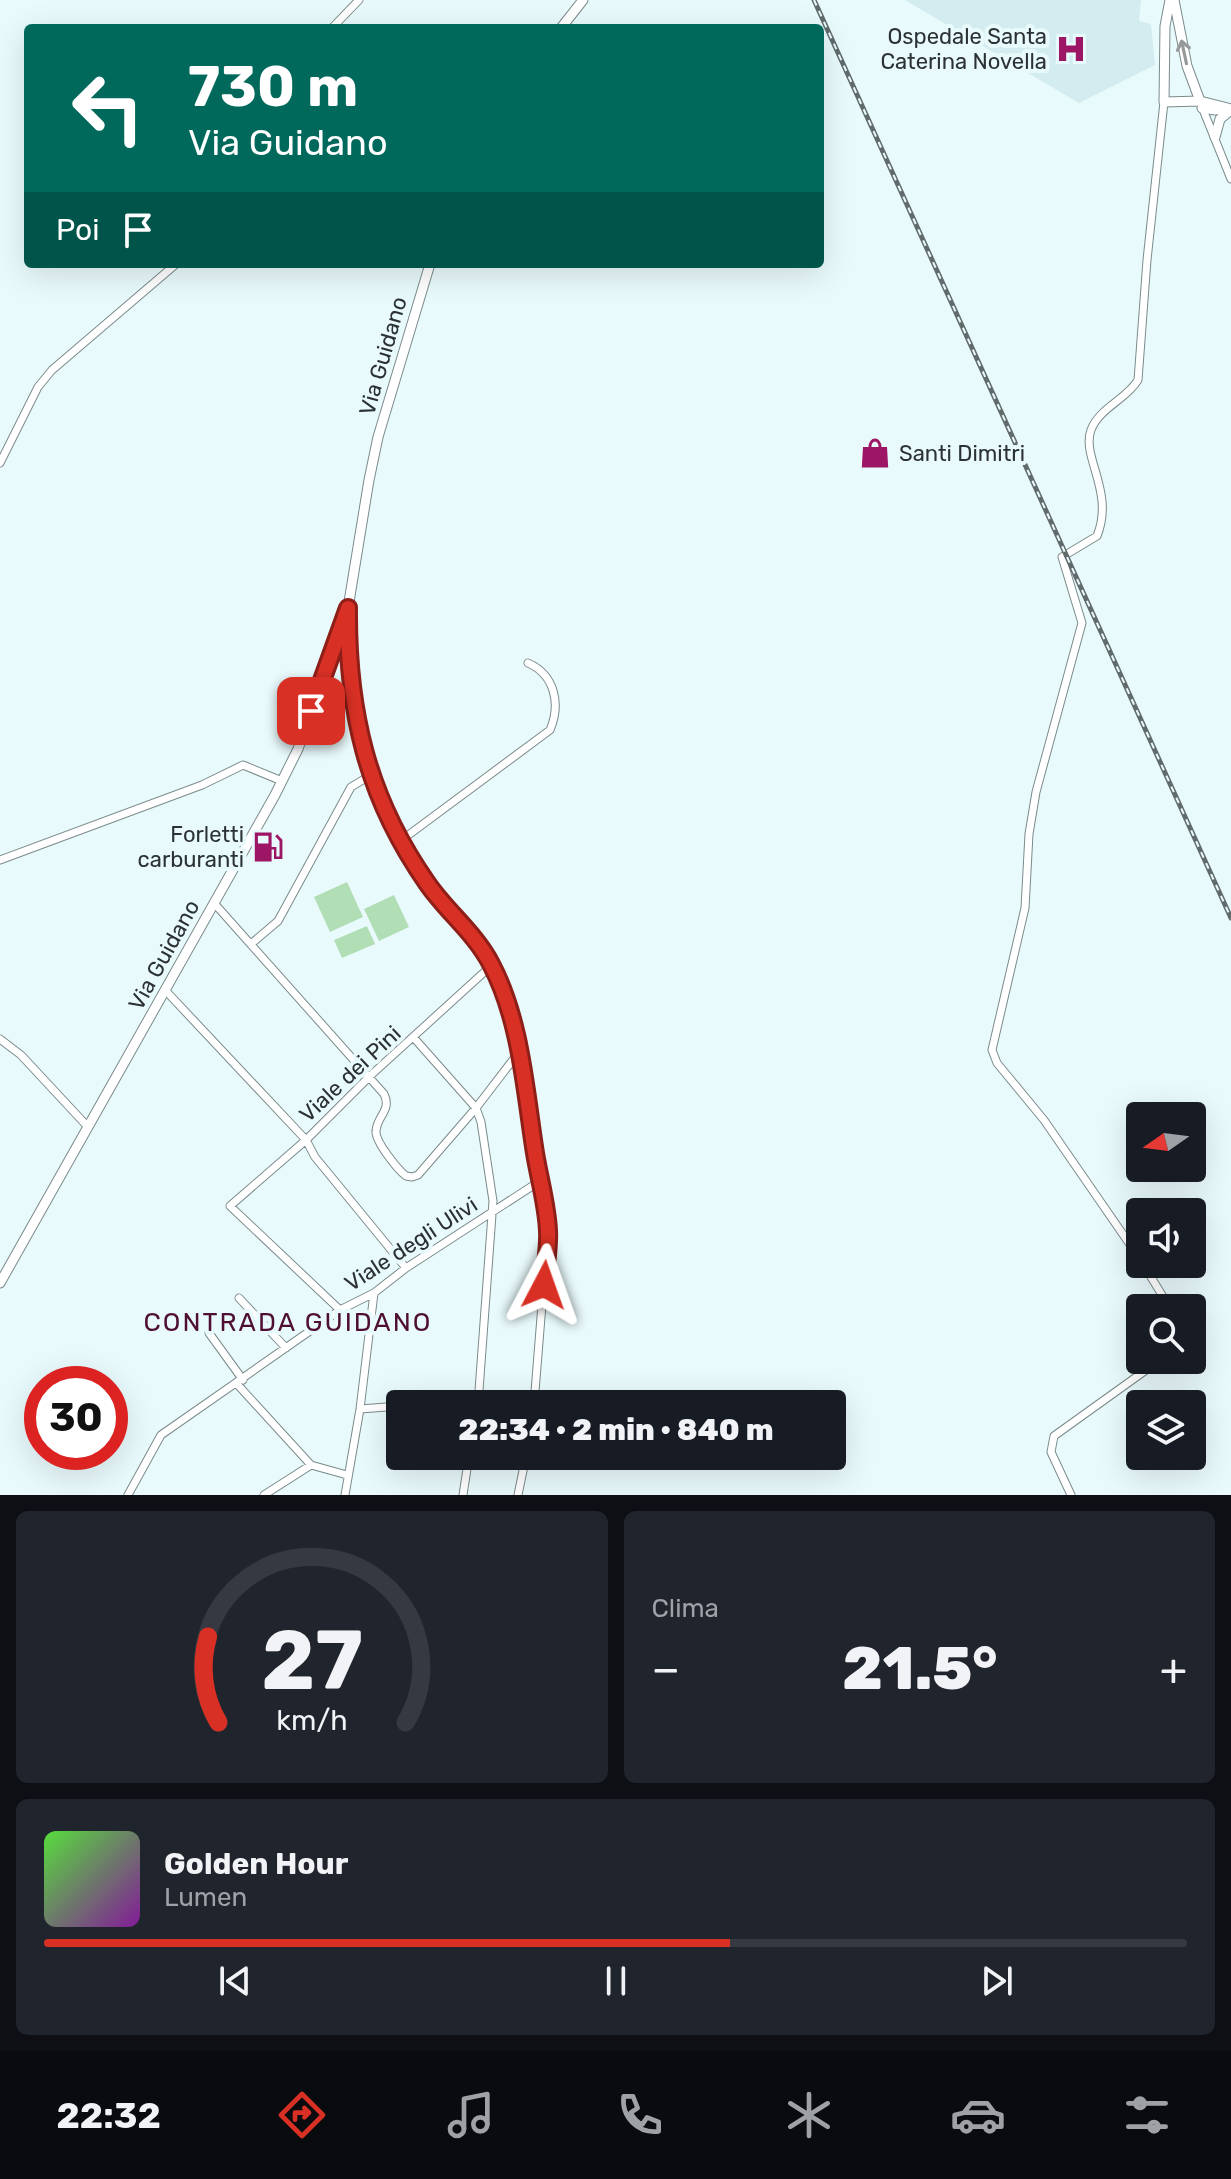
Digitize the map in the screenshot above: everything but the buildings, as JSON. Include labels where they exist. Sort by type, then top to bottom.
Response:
[{"type":"main road","points":[[564,24],[583,0]]},
{"type":"main road","points":[[1172,0],[1165,26],[1164,102],[1201,104],[1215,110],[1230,109]]},
{"type":"main road","points":[[1172,0],[1187,66],[1201,104]]},
{"type":"main road","points":[[1215,137],[1220,119],[1230,109]]},
{"type":"main road","name":"Via Guidano","points":[[0,1283],[298,749],[348,608],[378,437],[429,268]]},
{"type":"street","points":[[336,24],[359,0]]},
{"type":"street","points":[[1126,1239],[1044,1120],[997,1063],[992,1050],[1025,908],[1029,834],[1036,792],[1082,623],[1062,557],[1097,536],[1104,514],[1104,500],[1091,448],[1091,431],[1138,380],[1164,102]]},
{"type":"street","points":[[1201,104],[1231,179]]},
{"type":"street","points":[[0,463],[38,387],[52,370],[171,268]]},
{"type":"street","points":[[348,608],[349,669],[373,786],[399,842],[429,886],[479,944],[492,965],[515,1030],[548,1230],[536,1390]]},
{"type":"street","points":[[399,842],[550,730],[555,694],[543,672],[528,663]]},
{"type":"street","points":[[0,860],[202,785],[243,765],[282,781]]},
{"type":"street","points":[[251,944],[278,921],[351,787],[371,775]]},
{"type":"street","points":[[214,903],[370,1076],[388,1101],[376,1131],[378,1139],[399,1170],[412,1177],[418,1175],[476,1108],[519,1052]]},
{"type":"street","name":"Viale dei Pini","points":[[340,1310],[230,1206],[306,1140],[370,1076],[492,965]]},
{"type":"street","points":[[165,990],[306,1140],[315,1157],[406,1268]]},
{"type":"street","points":[[414,1038],[476,1108],[481,1122],[493,1213],[480,1390]]},
{"type":"street","points":[[0,1039],[21,1055],[88,1127]]},
{"type":"street","name":"Viale degli Ulivi","points":[[128,1495],[161,1435],[340,1310],[374,1293],[406,1268],[540,1181]]},
{"type":"street","points":[[345,1495],[360,1409],[374,1293]]},
{"type":"street","points":[[239,1298],[286,1348]]},
{"type":"street","points":[[209,1333],[240,1382],[311,1465],[347,1475]]},
{"type":"street","points":[[1071,1495],[1051,1452],[1054,1436],[1140,1374]]},
{"type":"street","points":[[360,1409],[386,1407]]},
{"type":"street","points":[[264,1495],[311,1465]]},
{"type":"street","points":[[463,1495],[467,1470]]},
{"type":"street","points":[[518,1495],[523,1470]]},
{"type":"shaded area","name":"Ospedale Santa Caterina Novella","points":[[905,0],[1141,0],[1139,21],[1151,24],[1155,65],[1079,103]]},
{"type":"green space","points":[[347,882],[363,917],[330,932],[314,897]]},
{"type":"green space","points":[[394,895],[409,927],[379,941],[364,909]]},
{"type":"green space","points":[[367,926],[375,944],[342,958],[334,940]]},
{"type":"railway","points":[[814,0],[1231,918]]},
{"type":"place","name":"Ospedale Santa Caterina Novella","points":[[1071,49]]},
{"type":"place","name":"Santi Dimitri","points":[[875,453]]},
{"type":"place","name":"Forletti carburanti","points":[[268,847]]},
{"type":"district","name":"CONTRADA GUIDANO","points":[[288,1322]]},
{"type":"route","points":[[311,711],[348,608],[348,655],[355,709],[373,786],[399,842],[429,886],[479,944],[492,965],[515,1030],[548,1230],[544,1285]]}]
